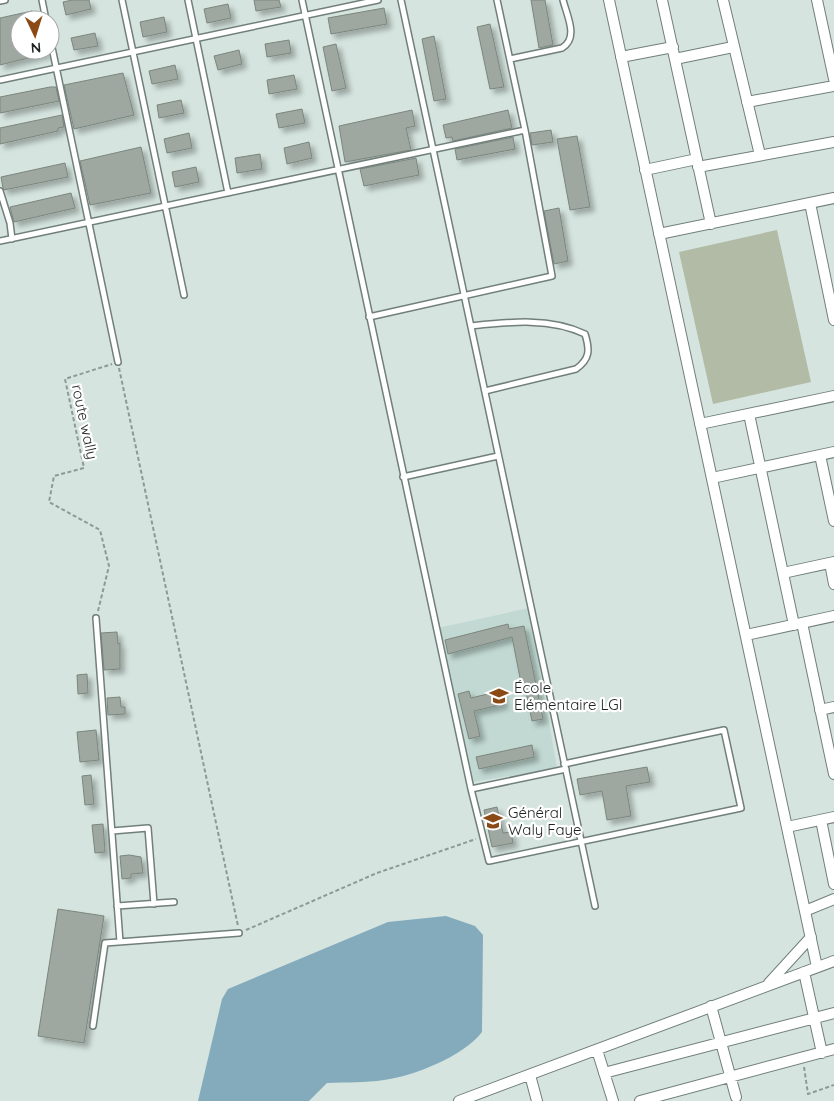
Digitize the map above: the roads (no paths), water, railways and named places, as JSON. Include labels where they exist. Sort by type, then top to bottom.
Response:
[{"type":"street","points":[[609,0],[817,967]]},
{"type":"street","points":[[662,0],[711,224]]},
{"type":"street","points":[[723,0],[760,155]]},
{"type":"street","points":[[817,0],[834,79]]},
{"type":"street","points":[[621,57],[672,47]]},
{"type":"street","points":[[675,59],[733,47]]},
{"type":"street","points":[[747,102],[834,86]]},
{"type":"street","points":[[645,170],[760,155],[834,142]]},
{"type":"street","points":[[659,234],[834,198]]},
{"type":"street","points":[[810,203],[834,320]]},
{"type":"street","points":[[700,424],[834,396]]},
{"type":"street","points":[[750,414],[783,573],[798,624],[833,768]]},
{"type":"street","points":[[712,478],[834,452]]},
{"type":"street","points":[[820,455],[833,507],[834,521]]},
{"type":"street","points":[[783,573],[832,562],[834,584]]},
{"type":"street","points":[[746,635],[834,616]]},
{"type":"street","points":[[820,710],[834,707]]},
{"type":"street","points":[[787,827],[834,817]]},
{"type":"street","points":[[821,820],[834,884]]},
{"type":"street","points":[[805,911],[834,899]]},
{"type":"street","points":[[767,985],[810,937]]},
{"type":"street","points":[[464,1100],[834,961]]},
{"type":"street","points":[[804,972],[822,1053]]},
{"type":"street","points":[[711,1006],[736,1097]]},
{"type":"street","points":[[604,1073],[834,1013]]},
{"type":"street","points":[[597,1050],[613,1101]]},
{"type":"street","points":[[640,1101],[834,1050]]},
{"type":"street","points":[[530,1075],[537,1101]]},
{"type":"lane","points":[[0,1],[5,0]]},
{"type":"lane","points":[[122,0],[184,295]]},
{"type":"lane","points":[[188,0],[228,193]]},
{"type":"lane","points":[[302,0],[403,477],[471,789],[489,861],[741,808],[724,730],[471,789]]},
{"type":"lane","points":[[0,80],[378,0]]},
{"type":"lane","points":[[401,0],[595,906]]},
{"type":"lane","points":[[369,317],[552,276],[525,130],[497,0]]},
{"type":"lane","points":[[510,59],[562,48],[569,44],[572,36],[563,0]]},
{"type":"lane","points":[[54,60],[118,362]]},
{"type":"lane","points":[[0,241],[525,130]]},
{"type":"lane","points":[[0,191],[10,223],[12,238]]},
{"type":"lane","points":[[471,326],[502,323],[544,323],[574,328],[586,334],[588,343],[589,355],[586,362],[576,369],[484,391]]},
{"type":"lane","points":[[403,477],[498,456]]},
{"type":"lane","points":[[96,618],[120,942]]},
{"type":"lane","points":[[112,831],[148,828],[154,904]]},
{"type":"lane","points":[[117,906],[174,902]]},
{"type":"lane","points":[[93,1026],[105,943],[239,933]]},
{"type":"water","points":[[446,916],[475,926],[483,935],[482,1032],[474,1041],[437,1064],[396,1078],[370,1082],[327,1083],[309,1101],[198,1101],[222,999],[228,989],[388,922]]},
{"type":"place","name":"École Elémentaire LGI","points":[[499,696]]},
{"type":"place","name":"Général Waly Faye","points":[[493,821]]}]
